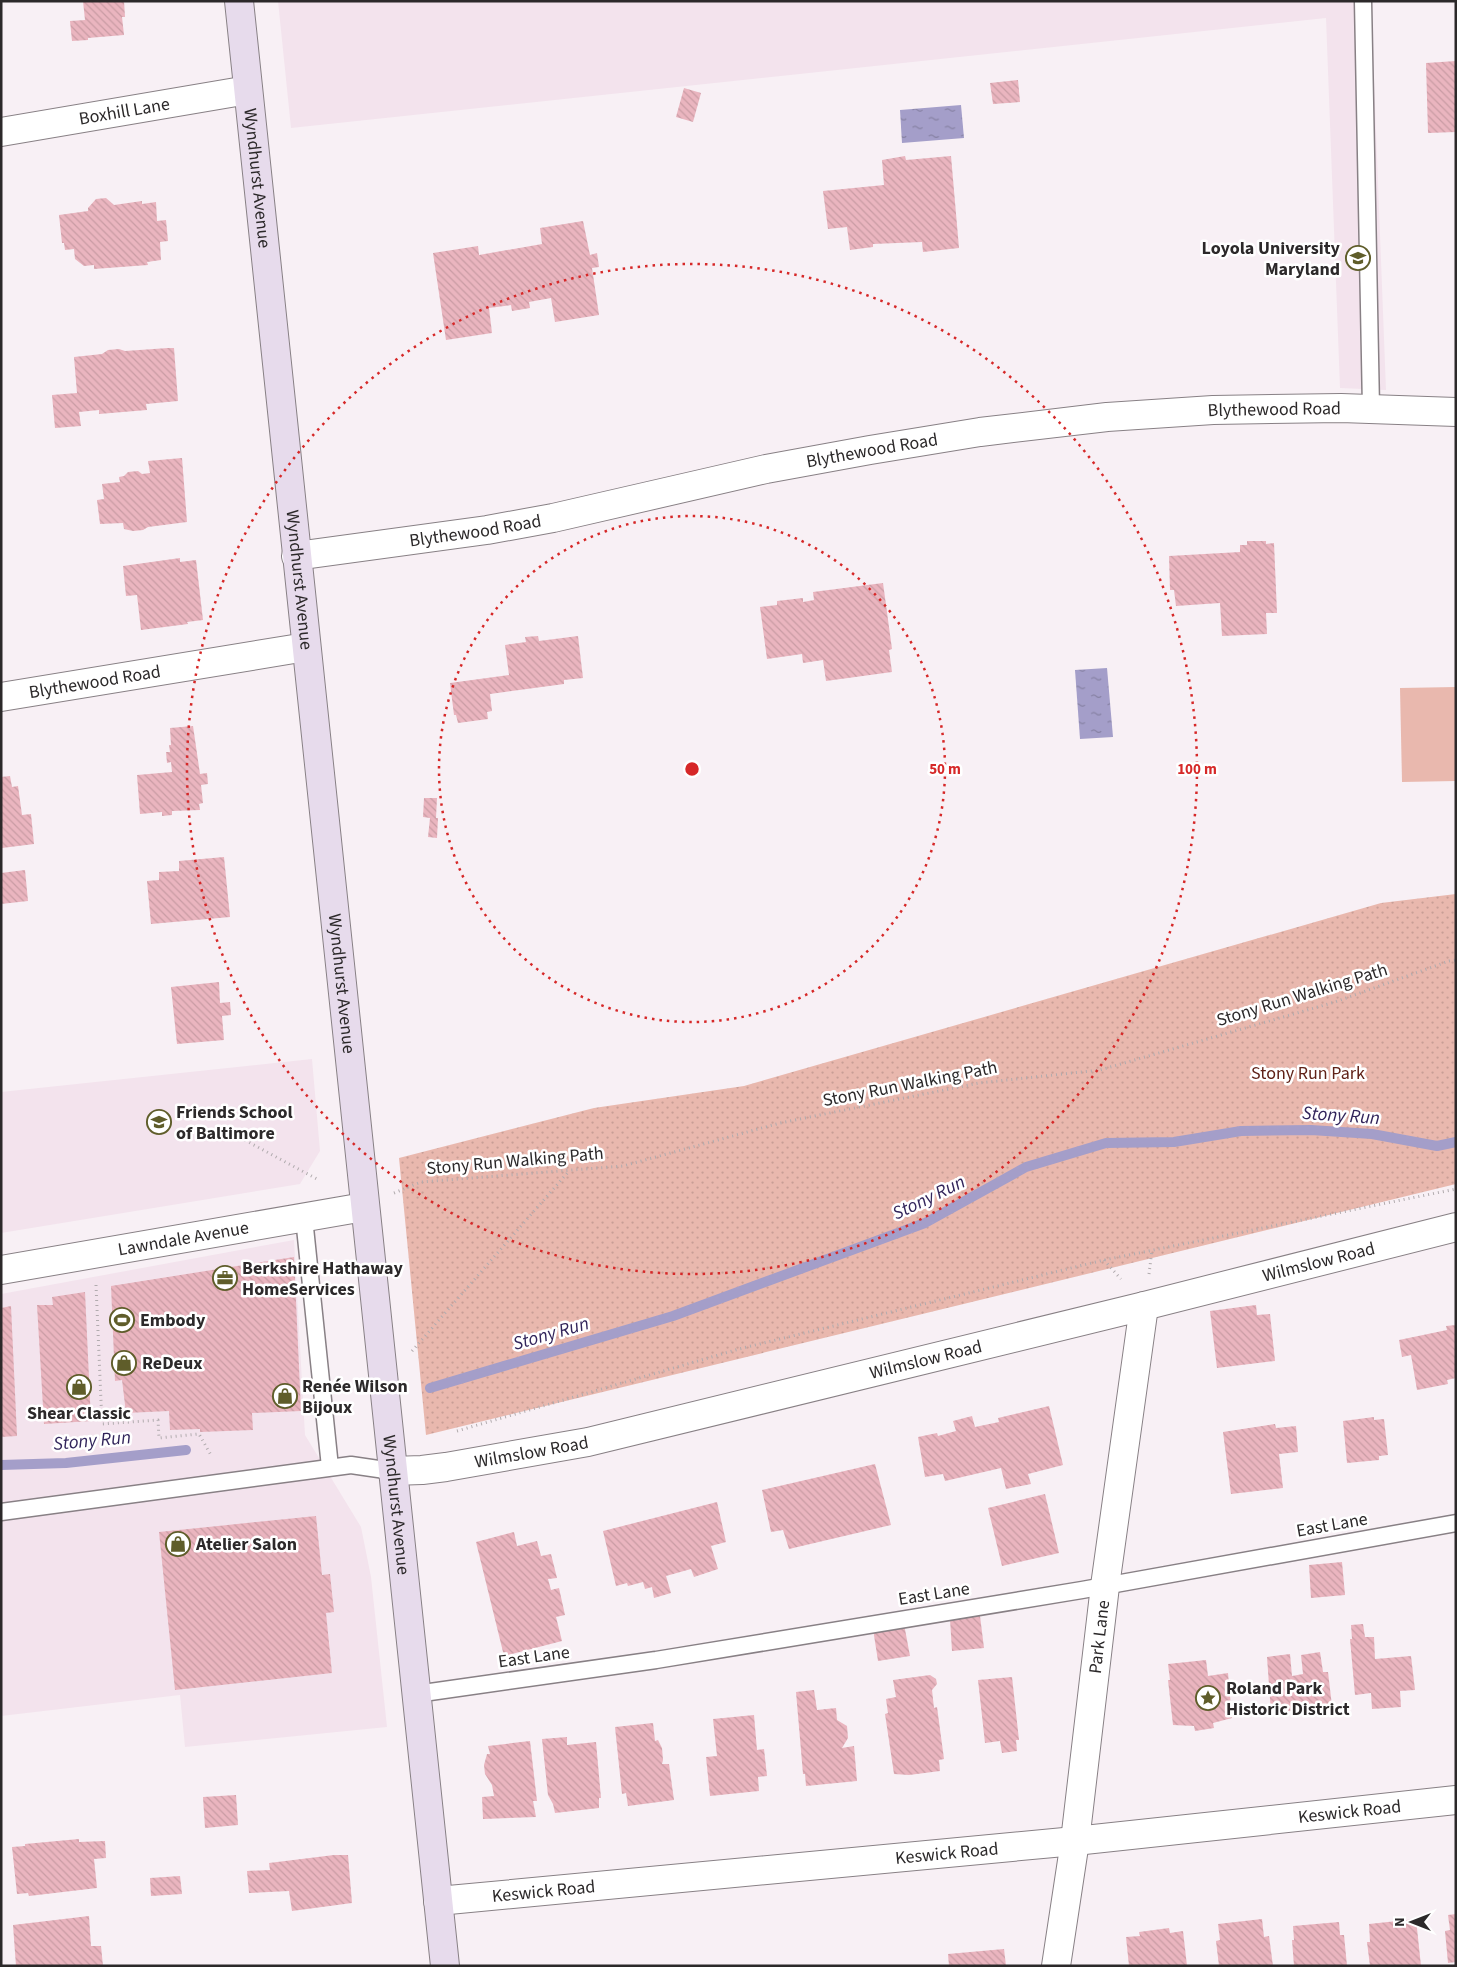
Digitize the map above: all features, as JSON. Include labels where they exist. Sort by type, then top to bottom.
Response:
[{"type":"street","name":"Wyndhurst Avenue","points":[[239,1],[364,1208],[445,1966]]},
{"type":"street","name":"Boxhill Lane","points":[[1,132],[248,90]]},
{"type":"street","name":"Blythewood Road","points":[[296,556],[487,530],[582,511],[766,469],[878,448],[980,432],[1158,413],[1270,408],[1371,408],[1456,412]]},
{"type":"street","name":"Blythewood Road","points":[[1,697],[306,647]]},
{"type":"street","name":"Lawndale Avenue","points":[[1,1270],[364,1208]]},
{"type":"street","name":"Wilmslow Road","points":[[392,1470],[422,1470],[446,1467],[588,1442],[1456,1228]]},
{"type":"street","name":"Park Lane","points":[[1056,1966],[1075,1841],[1106,1586],[1144,1306]]},
{"type":"street","name":"Keswick Road","points":[[438,1901],[1075,1841],[1456,1800]]},
{"type":"lane","points":[[1363,1],[1371,408]]},
{"type":"lane","points":[[304,1218],[330,1468]]},
{"type":"lane","points":[[1,1512],[351,1465],[392,1470]]},
{"type":"lane","name":"East Lane","points":[[416,1694],[656,1660],[1106,1586],[1456,1523]]},
{"type":"path","name":"Stony Run Walking Path","points":[[364,1208],[420,1182],[623,1166],[780,1123],[979,1083],[1100,1070],[1335,1002],[1449,960],[1456,960]]},
{"type":"path","points":[[230,1127],[241,1138],[317,1179]]},
{"type":"path","points":[[409,1356],[569,1170]]},
{"type":"path","points":[[456,1431],[739,1349],[1085,1264],[1456,1189]]},
{"type":"path","points":[[95,1254],[102,1424],[158,1420],[159,1438],[199,1434],[214,1461]]},
{"type":"shaded area","name":"Loyola University Maryland","points":[[278,1],[1371,1],[1386,390],[1340,388],[1326,18],[291,128]]},
{"type":"shaded area","name":"Friends School of Baltimore","points":[[312,1059],[320,1151],[300,1184],[1,1233],[1,1092]]},
{"type":"shaded area","points":[[294,1240],[305,1435],[361,1527],[371,1577],[387,1727],[185,1747],[180,1695],[1,1716],[1,1294]]},
{"type":"green space","points":[[1456,687],[1456,781],[1402,782],[1400,688]]},
{"type":"green space","name":"Stony Run Park","points":[[1456,894],[1456,1184],[426,1435],[399,1158],[594,1108],[744,1086],[1381,903]]},
{"type":"water","points":[[961,105],[964,138],[902,143],[900,110]]},
{"type":"water","points":[[1107,668],[1113,737],[1080,739],[1075,670]]},
{"type":"building","points":[[83,1],[124,1],[125,17],[122,17],[124,35],[72,41],[70,21],[85,20]]},
{"type":"building","points":[[1456,61],[1456,132],[1428,133],[1426,63]]},
{"type":"building","points":[[1018,80],[1020,102],[993,104],[990,83]]},
{"type":"building","points":[[684,88],[701,93],[693,122],[676,117]]},
{"type":"building","points":[[905,156],[906,160],[951,156],[959,248],[923,252],[922,242],[873,244],[873,247],[850,250],[847,227],[828,229],[823,191],[884,185],[882,160]]},
{"type":"building","points":[[106,198],[114,205],[142,201],[142,204],[156,202],[157,221],[166,220],[168,241],[160,242],[161,260],[147,262],[148,265],[94,269],[94,265],[84,266],[75,259],[74,249],[65,250],[64,243],[62,243],[59,215],[88,211],[88,208],[96,199]]},
{"type":"building","points":[[583,221],[590,255],[597,253],[599,267],[592,268],[599,315],[555,322],[551,298],[529,302],[530,308],[512,311],[511,305],[489,308],[492,333],[446,340],[433,253],[478,246],[479,255],[542,244],[540,228]]},
{"type":"building","points":[[174,348],[178,401],[146,404],[147,410],[99,414],[99,410],[79,412],[81,426],[55,428],[52,395],[77,393],[74,357],[102,354],[108,350],[119,349],[125,351]]},
{"type":"building","points":[[182,458],[187,522],[133,531],[124,529],[123,523],[100,524],[97,500],[104,499],[102,484],[120,482],[119,477],[124,476],[128,472],[150,473],[148,461]]},
{"type":"building","points":[[1247,541],[1266,541],[1266,544],[1274,543],[1277,613],[1266,613],[1267,634],[1222,636],[1220,603],[1176,606],[1174,590],[1170,590],[1169,556],[1240,552],[1240,545],[1247,545]]},
{"type":"building","points":[[180,558],[180,562],[196,560],[203,620],[187,622],[188,624],[141,630],[137,595],[126,596],[123,566]]},
{"type":"building","points":[[883,583],[892,649],[889,650],[892,672],[826,681],[823,660],[803,663],[802,654],[767,659],[760,607],[777,605],[777,601],[803,598],[803,602],[814,600],[813,592]]},
{"type":"building","points":[[538,636],[539,641],[578,636],[583,678],[564,680],[564,684],[490,694],[492,711],[487,712],[488,719],[458,723],[456,715],[454,715],[450,683],[509,675],[505,645],[526,642],[525,637]]},
{"type":"building","points":[[193,726],[200,774],[207,773],[208,784],[201,785],[203,803],[199,804],[200,810],[172,811],[172,815],[162,816],[162,812],[140,814],[137,775],[172,772],[171,762],[167,763],[166,752],[170,752],[170,728]]},
{"type":"building","points":[[10,776],[12,787],[18,786],[22,815],[31,814],[34,844],[2,848],[1,777]]},
{"type":"building","points":[[424,798],[437,798],[437,838],[428,837],[430,818],[423,817]]},
{"type":"building","points":[[224,857],[230,917],[151,924],[147,881],[159,880],[159,872],[179,871],[179,861]]},
{"type":"building","points":[[25,870],[28,901],[1,904],[1,873]]},
{"type":"building","points":[[219,982],[220,1003],[230,1002],[231,1015],[222,1016],[224,1040],[177,1044],[171,987]]},
{"type":"building","points":[[294,1257],[301,1411],[252,1413],[253,1430],[200,1432],[200,1429],[170,1430],[169,1411],[126,1413],[122,1380],[115,1381],[111,1286]]},
{"type":"building","points":[[85,1292],[91,1421],[44,1424],[37,1305],[53,1305],[52,1297]]},
{"type":"building","points":[[1256,1305],[1257,1315],[1270,1314],[1275,1361],[1217,1368],[1210,1311]]},
{"type":"building","points":[[11,1306],[17,1436],[1,1437],[1,1308]]},
{"type":"building","points":[[1456,1325],[1456,1378],[1447,1380],[1448,1384],[1417,1390],[1411,1355],[1402,1357],[1399,1340],[1447,1330],[1446,1326]]},
{"type":"building","points":[[1049,1406],[1063,1465],[1028,1474],[1031,1484],[1006,1489],[1001,1468],[945,1481],[943,1474],[925,1477],[918,1437],[937,1433],[938,1436],[956,1431],[953,1421],[972,1416],[975,1427],[999,1422],[998,1418]]},
{"type":"building","points":[[1374,1417],[1374,1420],[1384,1419],[1388,1455],[1379,1456],[1379,1460],[1347,1463],[1343,1421]]},
{"type":"building","points":[[1275,1424],[1276,1428],[1296,1426],[1298,1452],[1279,1454],[1283,1488],[1231,1494],[1223,1432]]},
{"type":"building","points":[[875,1464],[891,1525],[789,1549],[783,1530],[771,1532],[762,1490]]},
{"type":"building","points":[[1045,1494],[1059,1553],[1002,1566],[988,1508]]},
{"type":"building","points":[[717,1502],[726,1542],[711,1546],[718,1569],[694,1577],[691,1569],[666,1576],[671,1593],[654,1598],[652,1587],[645,1589],[643,1582],[628,1586],[627,1583],[616,1586],[603,1531]]},
{"type":"building","points":[[316,1516],[322,1575],[330,1574],[334,1612],[326,1613],[332,1673],[175,1690],[159,1532]]},
{"type":"building","points":[[514,1532],[517,1546],[537,1541],[541,1556],[551,1554],[557,1578],[548,1579],[551,1590],[559,1588],[565,1615],[556,1617],[562,1641],[504,1656],[476,1542]]},
{"type":"building","points":[[1342,1562],[1345,1595],[1311,1598],[1309,1565]]},
{"type":"building","points":[[980,1616],[984,1648],[952,1651],[950,1619]]},
{"type":"building","points":[[904,1624],[910,1656],[878,1661],[873,1629]]},
{"type":"building","points":[[1363,1624],[1365,1637],[1374,1637],[1375,1659],[1411,1656],[1415,1690],[1400,1691],[1401,1707],[1372,1709],[1371,1693],[1355,1695],[1350,1639],[1352,1639],[1351,1625]]},
{"type":"building","points":[[1320,1652],[1323,1672],[1328,1672],[1332,1706],[1271,1713],[1267,1657],[1290,1654],[1292,1676],[1303,1674],[1301,1655]]},
{"type":"building","points":[[1206,1660],[1208,1676],[1228,1673],[1232,1718],[1213,1723],[1214,1728],[1195,1731],[1194,1726],[1173,1725],[1168,1664]]},
{"type":"building","points":[[930,1675],[936,1679],[937,1684],[932,1690],[934,1708],[937,1707],[944,1759],[939,1760],[940,1771],[909,1775],[894,1774],[885,1714],[888,1713],[886,1699],[896,1697],[893,1680]]},
{"type":"building","points":[[1012,1677],[1019,1740],[1016,1740],[1017,1751],[1002,1753],[1000,1741],[985,1743],[978,1680]]},
{"type":"building","points":[[814,1690],[817,1710],[836,1708],[837,1720],[847,1726],[848,1738],[842,1748],[854,1746],[857,1781],[806,1786],[805,1774],[803,1774],[796,1692]]},
{"type":"building","points":[[754,1715],[757,1750],[764,1749],[767,1776],[758,1777],[759,1791],[710,1796],[706,1757],[717,1756],[713,1719]]},
{"type":"building","points":[[653,1723],[655,1741],[658,1740],[662,1748],[662,1764],[669,1764],[674,1800],[628,1806],[626,1793],[622,1794],[615,1727]]},
{"type":"building","points":[[567,1737],[567,1745],[596,1742],[601,1798],[599,1798],[599,1808],[555,1813],[548,1795],[542,1739]]},
{"type":"building","points":[[530,1741],[537,1801],[533,1801],[536,1817],[483,1819],[482,1797],[494,1796],[492,1785],[485,1774],[484,1765],[487,1754],[490,1754],[488,1746]]},
{"type":"building","points":[[236,1795],[238,1825],[205,1828],[203,1797]]},
{"type":"building","points":[[79,1839],[79,1842],[105,1841],[106,1858],[94,1859],[97,1888],[29,1896],[28,1893],[17,1894],[12,1847]]},
{"type":"building","points":[[348,1855],[352,1903],[292,1911],[289,1891],[249,1893],[247,1871],[270,1870],[269,1863]]},
{"type":"building","points":[[180,1876],[182,1894],[151,1896],[150,1878]]},
{"type":"building","points":[[1456,1914],[1456,1962],[1448,1963],[1445,1931],[1450,1930],[1448,1915]]},
{"type":"building","points":[[89,1916],[91,1946],[101,1946],[103,1966],[16,1966],[13,1925]]},
{"type":"building","points":[[1262,1919],[1264,1937],[1269,1936],[1273,1966],[1219,1966],[1216,1941],[1220,1940],[1218,1924]]},
{"type":"building","points":[[1416,1919],[1421,1966],[1370,1966],[1367,1942],[1370,1942],[1369,1924]]},
{"type":"building","points":[[1339,1922],[1340,1935],[1344,1935],[1347,1966],[1294,1966],[1293,1926]]},
{"type":"building","points":[[1169,1928],[1170,1933],[1183,1931],[1187,1966],[1129,1966],[1126,1937],[1140,1936],[1139,1932]]},
{"type":"building","points":[[1004,1949],[1006,1966],[949,1966],[948,1954]]},
{"type":"waterway","name":"Stony Run","points":[[430,1388],[673,1316],[925,1223],[1026,1167],[1106,1143],[1174,1142],[1241,1131],[1311,1130],[1372,1134],[1437,1146],[1456,1142]]},
{"type":"waterway","name":"Stony Run","points":[[1,1465],[66,1463],[186,1450]]},
{"type":"place","name":"Loyola University Maryland","points":[[1358,258]]},
{"type":"place","name":"Friends School of Baltimore","points":[[159,1122]]},
{"type":"place","name":"Berkshire Hathaway HomeServices","points":[[225,1278]]},
{"type":"place","name":"Embody","points":[[122,1320]]},
{"type":"place","name":"ReDeux","points":[[124,1363]]},
{"type":"place","name":"Shear Classic","points":[[79,1387]]},
{"type":"place","name":"Renée Wilson Bijoux","points":[[285,1396]]},
{"type":"place","name":"Atelier Salon","points":[[178,1544]]},
{"type":"place","name":"Roland Park Historic District","points":[[1208,1698]]}]
